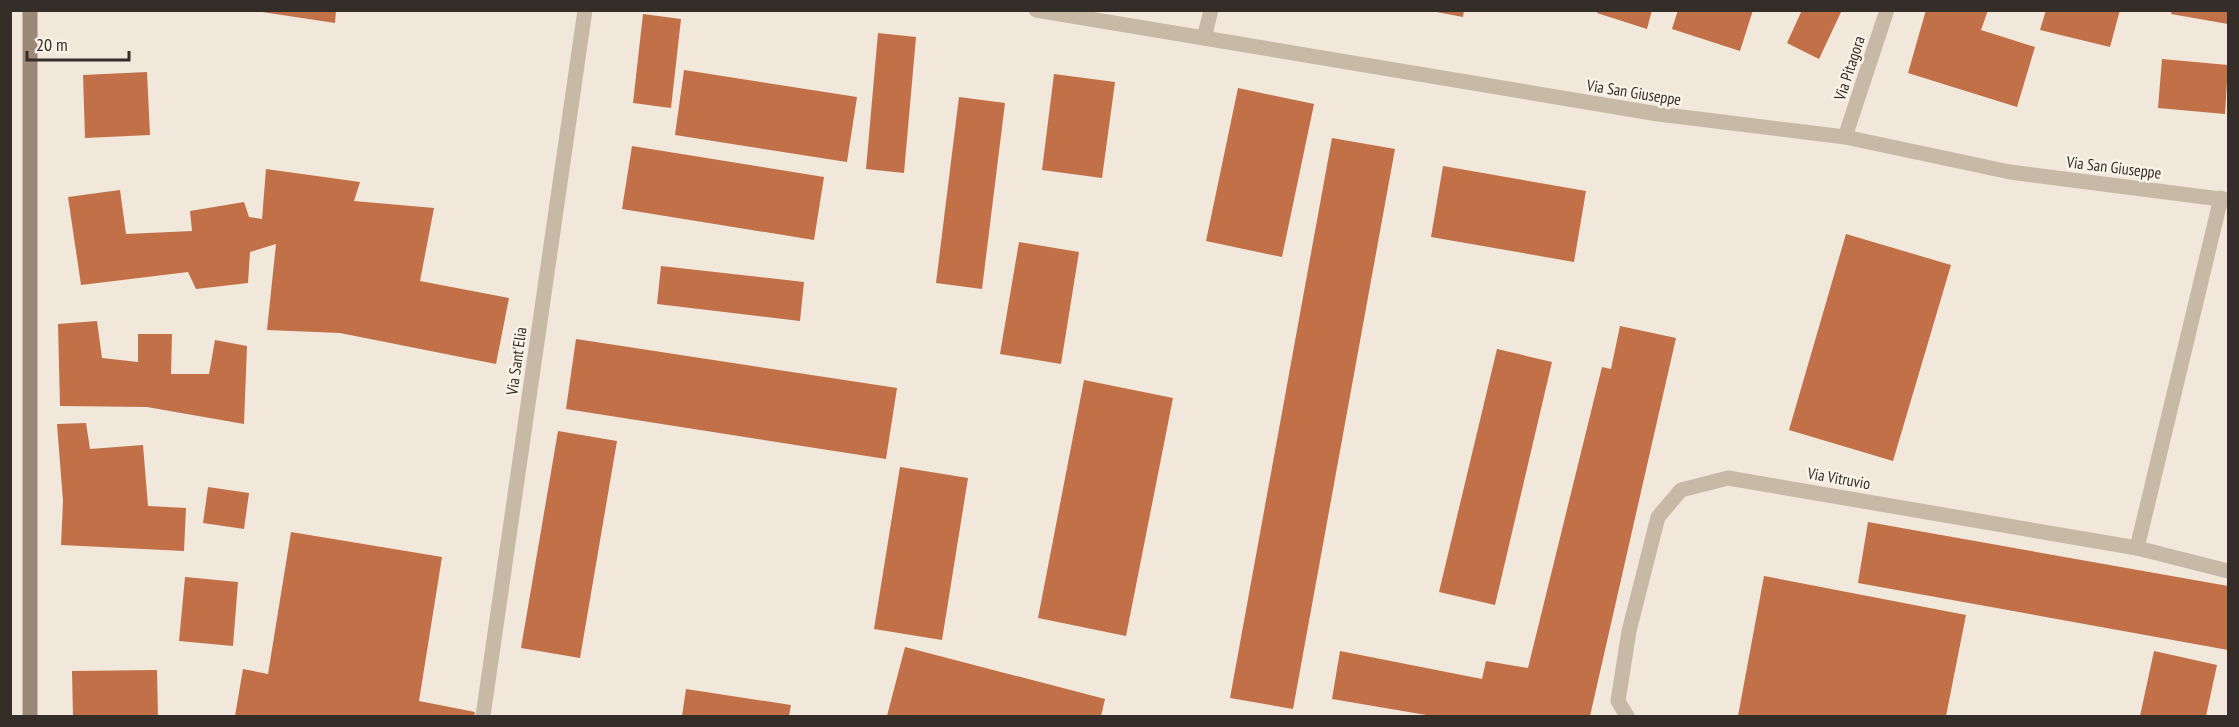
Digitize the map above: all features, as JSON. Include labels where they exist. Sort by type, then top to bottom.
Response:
[{"type":"street","points":[[30,10],[30,717]]},
{"type":"street","name":"Via Sant'Elia","points":[[483,717],[585,10]]},
{"type":"street","name":"Via San Giuseppe","points":[[1036,10],[1658,114],[1845,137],[2010,172],[2225,199]]},
{"type":"street","points":[[1204,39],[1211,10]]},
{"type":"street","name":"Via Pitagora","points":[[1845,137],[1887,10]]},
{"type":"street","points":[[2137,548],[2225,199]]},
{"type":"street","name":"Via Vitruvio","points":[[1627,717],[1618,701],[1629,631],[1658,517],[1681,490],[1728,478],[2137,548],[2229,571]]},
{"type":"building","points":[[262,10],[336,10],[335,23],[262,12]]},
{"type":"building","points":[[1426,10],[1464,10],[1463,17]]},
{"type":"building","points":[[1598,10],[1652,10],[1647,29],[1597,13]]},
{"type":"building","points":[[1678,10],[1753,10],[1740,51],[1672,29]]},
{"type":"building","points":[[1802,10],[1842,10],[1819,59],[1787,43]]},
{"type":"building","points":[[1926,10],[1988,10],[1981,30],[2035,47],[2017,107],[1908,73]]},
{"type":"building","points":[[2046,10],[2120,10],[2110,47],[2040,30]]},
{"type":"building","points":[[2172,10],[2228,10],[2228,24],[2171,14]]},
{"type":"building","points":[[643,14],[681,19],[671,108],[633,103]]},
{"type":"building","points":[[878,33],[916,37],[904,173],[866,169]]},
{"type":"building","points":[[2162,59],[2228,65],[2225,114],[2158,108]]},
{"type":"building","points":[[684,70],[857,97],[847,162],[675,135]]},
{"type":"building","points":[[147,72],[150,135],[85,138],[83,75]]},
{"type":"building","points":[[1054,74],[1115,82],[1102,178],[1042,170]]},
{"type":"building","points":[[1238,88],[1314,104],[1282,257],[1206,241]]},
{"type":"building","points":[[959,97],[1005,103],[982,289],[936,283]]},
{"type":"building","points":[[1332,138],[1395,149],[1293,709],[1230,698]]},
{"type":"building","points":[[632,146],[824,177],[814,240],[622,209]]},
{"type":"building","points":[[1443,166],[1586,191],[1574,262],[1431,237]]},
{"type":"building","points":[[266,169],[360,182],[354,201],[434,208],[420,281],[509,298],[496,364],[340,333],[267,330],[276,244],[250,252],[248,283],[196,289],[188,272],[81,285],[68,197],[120,190],[126,234],[192,231],[190,211],[244,202],[249,217],[262,219]]},
{"type":"building","points":[[1846,234],[1951,265],[1893,461],[1789,430]]},
{"type":"building","points":[[1019,242],[1079,252],[1061,364],[1000,354]]},
{"type":"building","points":[[661,266],[804,282],[800,321],[657,304]]},
{"type":"building","points":[[97,321],[102,358],[138,362],[138,334],[172,334],[171,374],[209,374],[215,340],[247,346],[244,424],[147,407],[60,406],[58,324]]},
{"type":"building","points":[[1620,326],[1676,338],[1590,716],[1432,716],[1332,699],[1340,651],[1482,679],[1486,661],[1528,668],[1602,367],[1611,369]]},
{"type":"building","points":[[576,339],[897,388],[886,459],[566,409]]},
{"type":"building","points":[[1497,349],[1552,362],[1495,605],[1439,592]]},
{"type":"building","points":[[1084,380],[1173,398],[1126,636],[1038,618]]},
{"type":"building","points":[[86,423],[90,449],[143,445],[148,506],[186,508],[184,551],[61,545],[63,501],[57,424]]},
{"type":"building","points":[[558,431],[617,441],[580,658],[521,648]]},
{"type":"building","points":[[900,467],[968,478],[942,640],[874,629]]},
{"type":"building","points":[[208,487],[249,493],[244,529],[203,523]]},
{"type":"building","points":[[1868,522],[2228,586],[2228,650],[1858,583]]},
{"type":"building","points":[[291,532],[442,557],[419,701],[475,712],[474,716],[235,716],[243,669],[268,674]]},
{"type":"building","points":[[1764,576],[1966,615],[1946,716],[1738,716]]},
{"type":"building","points":[[185,577],[238,582],[233,646],[179,641]]},
{"type":"building","points":[[905,647],[1105,699],[1101,716],[887,716]]},
{"type":"building","points":[[2154,651],[2217,665],[2206,716],[2140,716]]},
{"type":"building","points":[[157,670],[158,716],[73,716],[72,671]]},
{"type":"building","points":[[686,689],[791,705],[789,716],[682,716]]}]
